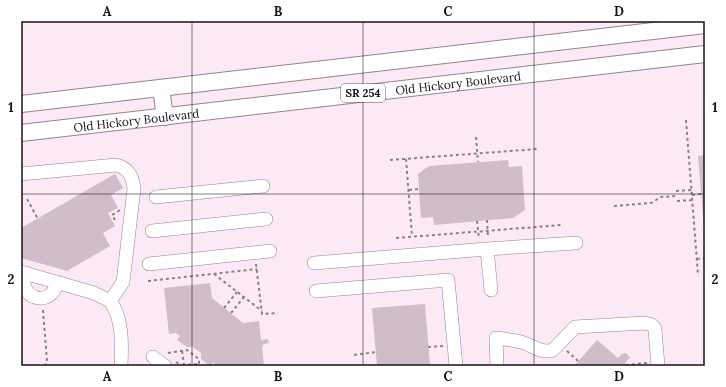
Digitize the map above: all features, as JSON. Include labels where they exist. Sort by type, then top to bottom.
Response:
[{"type":"main road","name":"SR 254","points":[[21,104],[705,25]]},
{"type":"main road","name":"Old Hickory Boulevard","points":[[21,133],[705,54]]},
{"type":"main road","points":[[161,88],[165,116]]},
{"type":"street","points":[[21,174],[116,165],[121,166],[130,172],[134,189],[123,282],[110,301]]},
{"type":"street","points":[[156,197],[263,186]]},
{"type":"street","points":[[152,231],[266,218]]},
{"type":"street","points":[[314,263],[576,242]]},
{"type":"street","points":[[485,250],[491,290]]},
{"type":"street","points":[[149,264],[270,251]]},
{"type":"street","points":[[57,282],[55,290],[52,294],[42,299],[34,297],[27,291],[24,284],[24,273],[57,282],[94,293],[110,301],[115,307],[118,317],[122,350],[121,366]]},
{"type":"street","points":[[316,291],[448,280],[456,366]]},
{"type":"street","points":[[497,366],[496,338],[522,342],[541,351],[549,352],[553,350],[575,326],[645,323],[652,325],[654,329],[658,364]]},
{"type":"path","points":[[686,120],[698,275]]},
{"type":"path","points":[[476,137],[478,162]]},
{"type":"path","points":[[390,160],[536,148]]},
{"type":"path","points":[[406,159],[412,236]]},
{"type":"path","points":[[409,190],[419,189]]},
{"type":"path","points":[[676,191],[691,190]]},
{"type":"path","points":[[692,195],[701,194]]},
{"type":"path","points":[[614,206],[651,203],[661,197],[676,196]]},
{"type":"path","points":[[27,200],[38,218]]},
{"type":"path","points":[[677,201],[692,200]]},
{"type":"path","points":[[485,250],[488,230],[487,220]]},
{"type":"path","points":[[477,221],[478,231],[485,250]]},
{"type":"path","points":[[396,238],[561,225]]},
{"type":"path","points":[[255,253],[262,311]]},
{"type":"path","points":[[697,259],[705,258]]},
{"type":"path","points":[[148,281],[257,269]]},
{"type":"path","points":[[214,274],[262,311],[262,314],[278,313]]},
{"type":"path","points":[[224,308],[237,292]]},
{"type":"path","points":[[231,313],[244,297]]},
{"type":"path","points":[[42,299],[47,361],[45,366]]},
{"type":"path","points":[[161,359],[182,351],[187,350],[199,359],[199,365],[184,366],[182,351]]},
{"type":"path","points":[[354,355],[376,352]]},
{"type":"path","points":[[626,365],[658,364]]},
{"type":"building","points":[[705,155],[705,228],[704,228],[698,156]]},
{"type":"building","points":[[508,160],[509,167],[522,166],[525,210],[513,218],[434,225],[433,217],[421,218],[418,174],[429,166]]},
{"type":"building","points":[[115,174],[123,188],[111,195],[118,208],[108,213],[115,226],[103,233],[110,246],[67,271],[21,258],[21,228]]},
{"type":"building","points":[[210,283],[212,298],[243,323],[259,321],[261,340],[268,339],[269,343],[264,344],[262,347],[264,366],[216,366],[213,362],[210,366],[201,359],[201,353],[193,347],[187,347],[177,340],[180,336],[176,333],[169,334],[164,288]]},
{"type":"building","points":[[425,304],[430,366],[377,366],[372,308]]},
{"type":"building","points":[[597,340],[618,358],[622,354],[626,353],[630,357],[625,363],[628,366],[574,366]]}]
